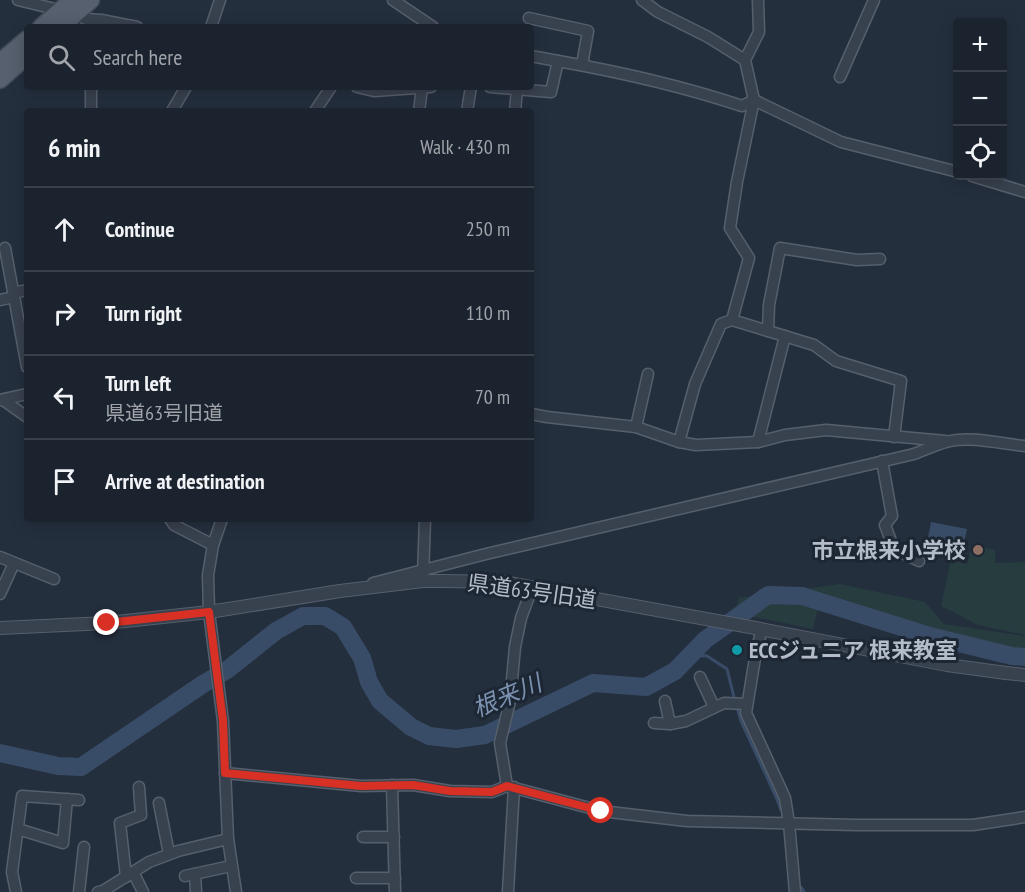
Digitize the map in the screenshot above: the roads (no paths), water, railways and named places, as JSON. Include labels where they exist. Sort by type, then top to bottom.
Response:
[{"type":"main road","points":[[47,24],[91,0]]},
{"type":"main road","points":[[0,62],[24,42]]},
{"type":"main road","points":[[0,80],[24,59]]},
{"type":"street","points":[[18,0],[100,23]]},
{"type":"street","points":[[212,24],[220,0]]},
{"type":"street","points":[[393,0],[429,24]]},
{"type":"street","points":[[642,0],[658,12],[708,37],[745,60]]},
{"type":"street","points":[[732,320],[749,258],[730,228],[754,100],[745,60],[759,32],[758,0]]},
{"type":"street","points":[[840,77],[874,0]]},
{"type":"street","points":[[529,18],[588,31],[582,65]]},
{"type":"street","points":[[534,57],[582,65],[680,88],[742,106],[754,100]]},
{"type":"street","points":[[528,90],[551,92],[558,61]]},
{"type":"street","points":[[91,90],[91,108]]},
{"type":"street","points":[[174,108],[184,90]]},
{"type":"street","points":[[317,108],[329,90]]},
{"type":"street","points":[[370,90],[386,90]]},
{"type":"street","points":[[419,108],[422,90]]},
{"type":"street","points":[[468,108],[470,90]]},
{"type":"street","points":[[515,108],[517,90]]},
{"type":"street","points":[[754,100],[841,141],[953,171]]},
{"type":"street","points":[[985,180],[1025,192]]},
{"type":"street","points":[[768,331],[769,305],[780,248],[856,260],[880,259]]},
{"type":"street","points":[[4,252],[24,337]]},
{"type":"street","points":[[0,300],[24,291]]},
{"type":"street","points":[[679,442],[695,384],[704,362],[722,324],[732,320],[814,345],[836,361],[901,381],[894,437]]},
{"type":"street","points":[[758,442],[785,336]]},
{"type":"street","points":[[636,427],[648,374]]},
{"type":"street","points":[[1,400],[24,395]]},
{"type":"street","points":[[1,400],[24,415]]},
{"type":"street","points":[[534,415],[636,427],[696,446],[758,442],[785,435],[826,430],[948,441],[987,441],[1025,446]]},
{"type":"street","points":[[425,522],[423,576],[486,554],[914,454],[948,441]]},
{"type":"street","points":[[882,461],[892,516],[885,525],[894,549],[919,561]]},
{"type":"street","points":[[172,522],[213,545]]},
{"type":"street","points":[[221,522],[213,545],[208,575],[209,612],[223,721],[228,839],[236,892]]},
{"type":"street","points":[[0,557],[54,579]]},
{"type":"street","points":[[0,594],[14,562]]},
{"type":"street","name":"県道63号旧道","points":[[0,628],[107,623],[209,612],[423,576],[444,580],[502,582],[947,664],[1025,675]]},
{"type":"street","points":[[508,892],[511,787],[500,743],[510,701],[520,618],[532,588]]},
{"type":"street","points":[[756,628],[756,652],[745,704],[746,713],[785,798],[795,892]]},
{"type":"street","points":[[700,676],[714,707]]},
{"type":"street","points":[[665,701],[670,724]]},
{"type":"street","points":[[654,723],[686,722],[724,703],[745,704]]},
{"type":"street","points":[[225,773],[361,786],[413,785],[450,791],[492,792],[511,787],[601,811],[687,821],[973,825],[1025,818]]},
{"type":"street","points":[[392,785],[395,892]]},
{"type":"street","points":[[139,787],[141,815],[120,823],[129,874],[143,892]]},
{"type":"street","points":[[18,829],[63,843],[73,800],[22,796],[12,872],[16,892],[19,890],[25,892]]},
{"type":"street","points":[[159,802],[169,854]]},
{"type":"street","points":[[363,837],[394,837]]},
{"type":"street","points":[[98,892],[149,862],[178,850],[228,839]]},
{"type":"street","points":[[80,892],[84,847]]},
{"type":"street","points":[[196,892],[190,875],[231,866]]},
{"type":"street","points":[[356,878],[395,878]]},
{"type":"water","points":[[931,522],[967,529],[962,551],[927,543]]},
{"type":"waterway","name":"根来川","points":[[0,753],[58,766],[81,767],[227,670],[276,631],[303,616],[325,616],[343,627],[362,658],[369,682],[380,701],[411,727],[429,736],[456,739],[485,735],[593,683],[646,687],[675,671],[705,640],[768,595],[802,596],[930,636],[1012,656],[1025,657]]},
{"type":"waterway","points":[[692,655],[707,656],[727,669],[735,701]]},
{"type":"waterway","points":[[737,707],[741,721],[781,810]]},
{"type":"waterway","points":[[801,887],[804,892]]},
{"type":"place","name":"市立根来小学校","points":[[978,550]]},
{"type":"place","name":"ECCジュニア 根来教室","points":[[737,650]]}]
